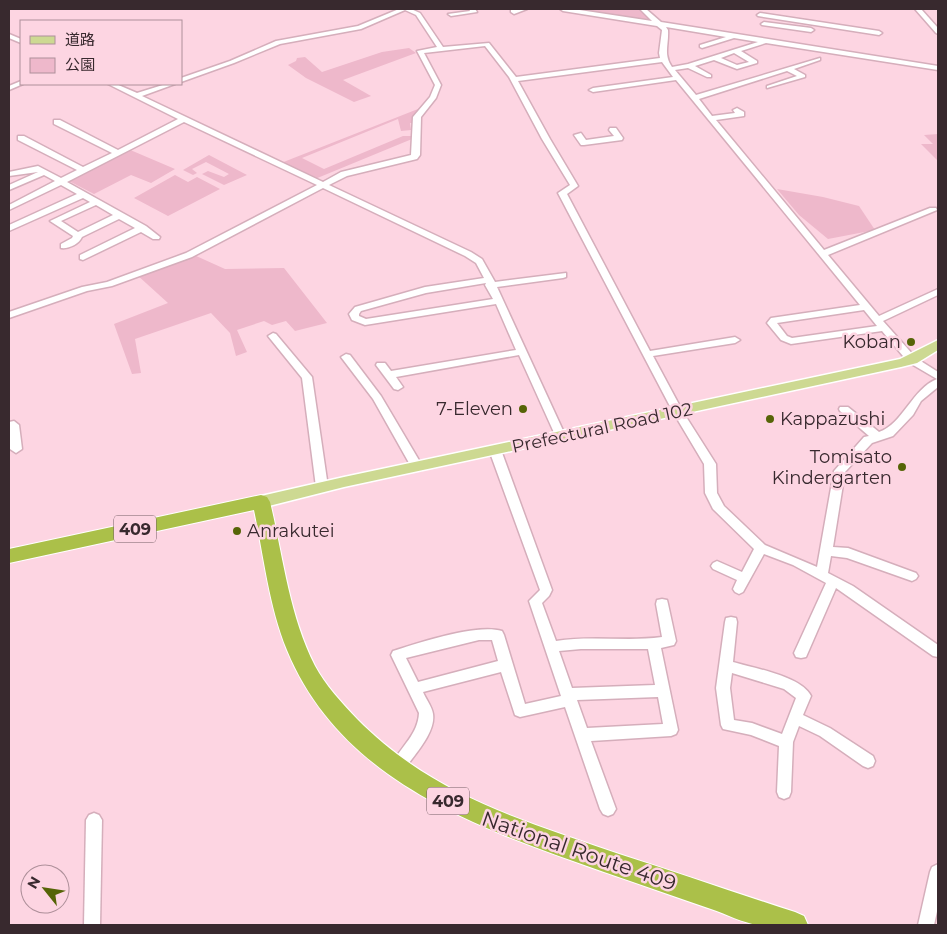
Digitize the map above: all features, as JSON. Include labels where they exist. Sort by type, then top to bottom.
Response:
[{"type":"highway","name":"409","points":[[9,556],[261,502]]},
{"type":"highway","name":"National Route 409","points":[[261,502],[282,600],[290,628],[306,669],[316,686],[349,726],[396,769],[456,806],[505,827],[795,925]]},
{"type":"main road","name":"Prefectural Road 102","points":[[261,502],[322,487],[678,412],[912,360],[938,344]]},
{"type":"street","points":[[182,80],[232,62],[278,42],[367,25],[403,9]]},
{"type":"street","points":[[408,9],[418,14],[441,48]]},
{"type":"street","points":[[450,14],[474,12],[472,9]]},
{"type":"street","points":[[514,12],[513,10],[524,9],[528,16]]},
{"type":"street","points":[[563,9],[938,68]]},
{"type":"street","points":[[643,9],[663,27],[665,34],[661,52],[670,69],[880,324],[912,360],[938,376]]},
{"type":"street","points":[[918,9],[938,31]]},
{"type":"street","points":[[758,12],[772,42]]},
{"type":"street","points":[[758,12],[879,33]]},
{"type":"street","points":[[764,24],[811,30]]},
{"type":"street","points":[[367,25],[376,32]]},
{"type":"street","points":[[702,46],[732,36]]},
{"type":"street","points":[[670,69],[689,66],[763,41]]},
{"type":"street","points":[[9,315],[77,292],[109,284],[190,255],[344,174],[411,158],[416,155],[417,117],[437,92],[438,85],[420,52],[487,44],[509,70],[547,140],[569,174],[574,186],[562,193],[678,412],[710,464],[711,493],[719,509],[736,527],[761,548],[798,562],[827,577],[938,652]]},
{"type":"street","points":[[844,44],[851,55]]},
{"type":"street","points":[[867,50],[874,58]]},
{"type":"street","points":[[715,58],[737,67],[754,62],[735,51]]},
{"type":"street","points":[[695,98],[818,59]]},
{"type":"street","points":[[514,79],[664,60]]},
{"type":"street","points":[[689,66],[710,76]]},
{"type":"street","points":[[769,86],[803,76],[789,69]]},
{"type":"street","points":[[594,90],[678,78]]},
{"type":"street","points":[[113,85],[474,257],[481,263],[561,437]]},
{"type":"street","points":[[136,96],[169,85]]},
{"type":"street","points":[[712,118],[741,114],[737,110]]},
{"type":"street","points":[[9,208],[184,118]]},
{"type":"street","points":[[56,122],[116,152]]},
{"type":"street","points":[[578,135],[584,143],[619,138],[614,130]]},
{"type":"street","points":[[21,138],[82,170]]},
{"type":"street","points":[[9,166],[21,171]]},
{"type":"street","points":[[9,174],[38,168],[156,237]]},
{"type":"street","points":[[9,188],[44,172]]},
{"type":"street","points":[[9,228],[84,194]]},
{"type":"street","points":[[78,235],[54,221],[97,202]]},
{"type":"street","points":[[822,254],[933,210]]},
{"type":"street","points":[[64,246],[76,240],[78,235],[121,215]]},
{"type":"street","points":[[83,257],[143,228]]},
{"type":"street","points":[[498,301],[364,322],[355,318],[354,314],[358,309],[417,292],[489,282],[563,275]]},
{"type":"street","points":[[866,307],[774,320],[772,324],[784,338],[791,341],[880,324],[938,292]]},
{"type":"street","points":[[273,336],[307,377],[322,487]]},
{"type":"street","points":[[648,354],[735,340]]},
{"type":"street","points":[[389,375],[521,352]]},
{"type":"street","points":[[346,357],[377,398],[417,467]]},
{"type":"street","points":[[381,365],[398,387]]},
{"type":"street","points":[[802,653],[827,577],[827,550],[840,471],[868,440],[889,433],[909,413],[917,399],[938,382]]},
{"type":"street","points":[[844,409],[878,437]]},
{"type":"street","points":[[9,426],[14,425],[16,449]]},
{"type":"street","points":[[495,450],[546,590],[535,601],[608,809]]},
{"type":"street","points":[[717,566],[741,583],[761,548]]},
{"type":"street","points":[[827,550],[848,553],[912,576]]},
{"type":"street","points":[[552,647],[577,642],[654,644],[669,641],[662,604]]},
{"type":"street","points":[[731,622],[723,688],[728,725],[752,729],[786,742]]},
{"type":"street","points":[[396,769],[420,735],[427,720],[426,714],[398,655],[493,633],[497,635],[520,711],[569,697],[664,691]]},
{"type":"street","points":[[582,735],[671,730],[654,644]]},
{"type":"street","points":[[413,688],[506,665]]},
{"type":"street","points":[[726,666],[788,684],[804,696],[786,742],[784,792]]},
{"type":"street","points":[[795,718],[825,732],[868,761]]},
{"type":"street","points":[[92,925],[94,820]]},
{"type":"street","points":[[926,925],[938,872]]},
{"type":"green space","points":[[572,9],[641,9],[652,20],[649,21]]},
{"type":"green space","points":[[409,48],[416,53],[343,80],[371,96],[354,102],[306,78],[288,65],[296,61],[297,58],[305,57],[322,72],[382,52]]},
{"type":"green space","points":[[423,107],[414,123],[410,123],[411,130],[401,131],[398,119],[302,158],[324,169],[403,136],[412,136],[412,139],[315,179],[281,163]]},
{"type":"green space","points":[[938,134],[938,161],[921,144],[933,144],[924,135]]},
{"type":"green space","points":[[128,149],[175,169],[151,183],[131,175],[94,194],[67,180]]},
{"type":"green space","points":[[209,155],[247,175],[224,185],[202,174],[208,171],[224,177],[229,174],[206,162],[192,169],[197,173],[193,175],[183,170]]},
{"type":"green space","points":[[175,175],[188,182],[197,177],[220,189],[168,216],[134,198]]},
{"type":"green space","points":[[777,189],[823,197],[859,206],[875,230],[828,239],[799,215]]},
{"type":"green space","points":[[194,255],[225,269],[284,268],[327,323],[295,331],[286,321],[272,325],[264,321],[237,330],[247,352],[236,356],[230,333],[211,313],[135,339],[141,373],[132,374],[114,324],[168,303],[136,274],[165,261]]},
{"type":"place","name":"Koban","points":[[911,342]]},
{"type":"place","name":"7-Eleven","points":[[523,409]]},
{"type":"place","name":"Kappazushi","points":[[770,419]]},
{"type":"place","name":"Tomisato Kindergarten","points":[[902,467]]},
{"type":"place","name":"Anrakutei","points":[[237,531]]}]
